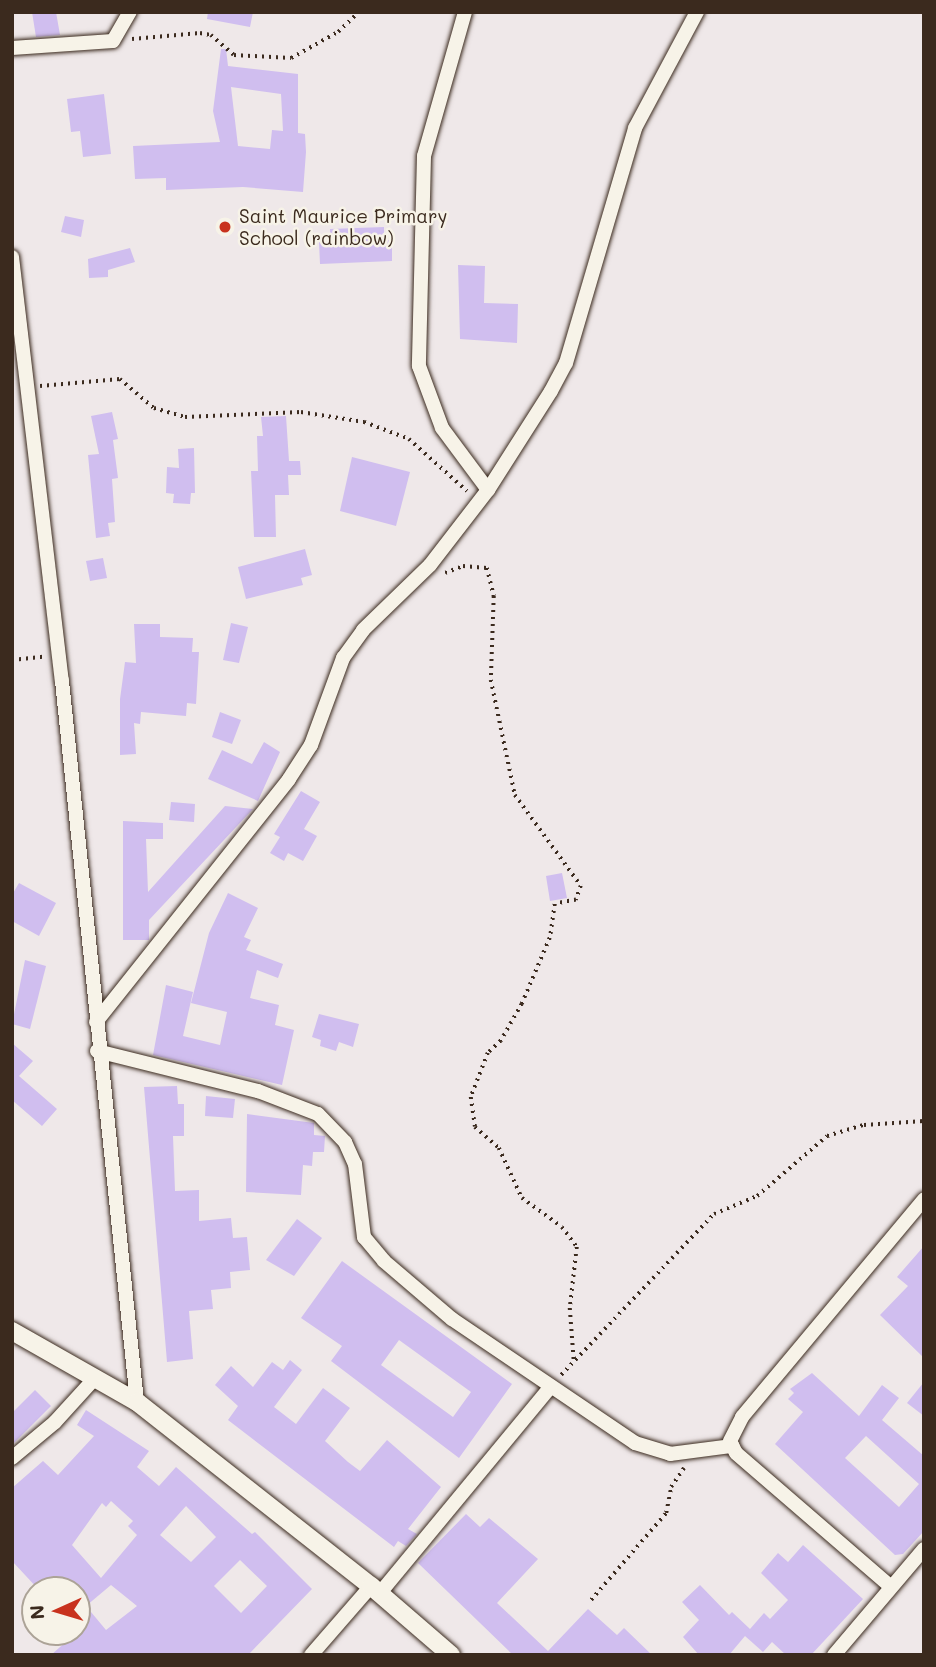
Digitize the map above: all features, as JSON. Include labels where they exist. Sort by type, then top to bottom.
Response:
[{"type":"street","points":[[12,48],[113,41],[130,12]]},
{"type":"street","points":[[465,12],[424,156],[419,366],[442,428],[484,495]]},
{"type":"street","points":[[96,1022],[289,779],[311,745],[343,658],[363,630],[430,565],[484,495],[566,363],[635,128],[697,12]]},
{"type":"street","points":[[12,257],[59,655],[97,1051],[136,1402]]},
{"type":"street","points":[[97,1051],[258,1091],[318,1114],[345,1142],[355,1164],[357,1205],[364,1237],[373,1250],[452,1318],[644,1447],[670,1454],[732,1446]]},
{"type":"street","points":[[890,1586],[732,1446],[732,1429],[918,1211],[924,1199]]},
{"type":"street","points":[[12,1331],[136,1402],[375,1590],[451,1655]]},
{"type":"street","points":[[12,1458],[55,1422],[96,1377]]},
{"type":"street","points":[[311,1655],[375,1590],[551,1386]]},
{"type":"street","points":[[834,1655],[924,1549]]},
{"type":"path","points":[[113,41],[200,33],[211,35],[234,55],[291,58],[338,32],[359,12]]},
{"type":"path","points":[[27,387],[120,379],[155,408],[185,417],[301,412],[364,422],[409,439],[484,495]]},
{"type":"path","points":[[430,565],[445,573],[463,566],[487,568],[494,596],[491,680],[515,795],[581,886],[576,900],[555,904],[550,939],[527,993],[501,1041],[488,1052],[471,1097],[475,1127],[499,1148],[522,1198],[562,1227],[577,1247],[570,1308],[574,1361]]},
{"type":"path","points":[[12,660],[59,655]]},
{"type":"path","points":[[551,1386],[702,1224],[726,1207],[757,1196],[816,1143],[849,1127],[924,1121]]},
{"type":"path","points":[[591,1600],[666,1513],[675,1478],[701,1451]]},
{"type":"building","points":[[32,12],[56,12],[60,35],[36,37]]},
{"type":"building","points":[[208,12],[253,12],[250,27],[207,19]]},
{"type":"building","points":[[221,49],[226,49],[228,66],[298,74],[298,133],[305,134],[306,152],[303,192],[243,187],[166,190],[166,178],[135,179],[133,146],[220,142],[213,111]],"holes":[[[231,87],[281,94],[283,131],[272,130],[270,149],[238,146]]]},
{"type":"building","points":[[104,94],[111,154],[83,157],[80,131],[71,132],[67,99]]},
{"type":"building","points":[[65,216],[84,220],[81,237],[61,232]]},
{"type":"building","points":[[384,227],[384,240],[392,240],[392,261],[320,264],[319,242],[330,241],[330,229]]},
{"type":"building","points":[[130,248],[135,262],[108,270],[108,277],[89,278],[88,259]]},
{"type":"building","points":[[458,265],[485,266],[484,303],[518,304],[517,343],[460,339]]},
{"type":"building","points":[[112,412],[118,439],[113,440],[118,478],[112,479],[115,522],[108,523],[110,536],[96,538],[88,455],[99,454],[91,416]]},
{"type":"building","points":[[286,416],[289,461],[300,461],[301,475],[288,475],[289,495],[275,495],[276,537],[254,537],[251,471],[258,471],[257,436],[263,436],[261,417]]},
{"type":"building","points":[[194,448],[195,493],[191,493],[190,504],[173,503],[174,494],[166,493],[167,467],[179,468],[178,449]]},
{"type":"building","points":[[352,457],[410,472],[396,526],[340,511]]},
{"type":"building","points":[[305,549],[312,575],[301,578],[303,585],[246,599],[238,567]]},
{"type":"building","points":[[103,558],[107,578],[90,581],[86,561]]},
{"type":"building","points":[[231,623],[248,627],[239,663],[223,660]]},
{"type":"building","points":[[134,624],[160,624],[160,637],[193,638],[192,652],[199,652],[196,704],[187,703],[186,716],[141,712],[140,724],[134,723],[136,754],[120,755],[120,699],[125,662],[136,663]]},
{"type":"building","points":[[220,712],[241,720],[232,744],[212,737]]},
{"type":"building","points":[[264,742],[280,752],[258,801],[208,779],[222,750],[252,764]]},
{"type":"building","points":[[301,791],[320,802],[304,829],[317,836],[303,861],[288,853],[284,861],[270,853],[280,837],[274,834]]},
{"type":"building","points":[[171,802],[195,804],[194,822],[169,820]]},
{"type":"building","points":[[225,806],[253,809],[149,920],[149,940],[123,940],[123,821],[163,823],[163,839],[146,839],[148,892]]},
{"type":"building","points":[[562,873],[567,898],[550,901],[546,876]]},
{"type":"building","points":[[19,883],[56,903],[39,936],[12,921],[12,895]]},
{"type":"building","points":[[228,893],[258,908],[244,937],[251,940],[246,950],[283,964],[278,978],[257,970],[250,998],[279,1005],[275,1025],[294,1030],[282,1085],[153,1055],[166,985],[193,992],[183,1036],[220,1045],[227,1012],[191,1003],[209,933]]},
{"type":"building","points":[[25,960],[46,966],[30,1029],[12,1024]]},
{"type":"building","points":[[319,1014],[359,1024],[353,1047],[339,1042],[336,1051],[320,1046],[321,1040],[312,1037]]},
{"type":"building","points":[[12,1043],[33,1061],[19,1076],[57,1109],[42,1126],[12,1100]]},
{"type":"building","points":[[177,1086],[178,1104],[184,1104],[184,1136],[173,1136],[175,1191],[199,1190],[199,1221],[231,1218],[233,1238],[247,1237],[250,1270],[230,1272],[231,1288],[211,1290],[213,1309],[189,1311],[193,1359],[167,1362],[144,1087]]},
{"type":"building","points":[[206,1096],[235,1099],[233,1118],[205,1116]]},
{"type":"building","points":[[247,1114],[314,1123],[314,1135],[325,1136],[324,1152],[313,1152],[312,1166],[303,1165],[301,1195],[246,1192]]},
{"type":"building","points":[[297,1219],[322,1238],[294,1276],[266,1260]]},
{"type":"building","points":[[924,1246],[924,1358],[880,1315],[908,1286],[897,1277]]},
{"type":"building","points":[[342,1261],[512,1384],[459,1458],[331,1361],[342,1346],[301,1318]],"holes":[[[399,1340],[471,1392],[453,1417],[381,1365]]]},
{"type":"building","points":[[290,1360],[302,1370],[274,1407],[296,1424],[323,1388],[350,1408],[325,1441],[348,1462],[360,1471],[387,1440],[441,1487],[408,1529],[417,1534],[406,1546],[398,1541],[394,1547],[228,1420],[238,1406],[215,1385],[231,1366],[253,1387],[272,1362],[283,1370]]},
{"type":"building","points":[[812,1373],[859,1416],[882,1385],[899,1398],[882,1420],[924,1456],[924,1531],[903,1554],[895,1555],[775,1444],[803,1412],[788,1399],[794,1393],[790,1389]],"holes":[[[866,1436],[919,1484],[899,1507],[845,1458]]]},
{"type":"building","points":[[924,1382],[924,1416],[907,1403]]},
{"type":"building","points":[[35,1390],[51,1406],[12,1445],[12,1413]]},
{"type":"building","points":[[86,1410],[149,1451],[137,1467],[159,1486],[176,1467],[252,1534],[255,1532],[312,1589],[248,1655],[51,1655],[61,1646],[91,1646],[91,1612],[106,1630],[137,1606],[111,1585],[91,1602],[91,1576],[26,1576],[12,1561],[12,1488],[43,1461],[58,1475],[94,1436],[77,1425]],"holes":[[[111,1501],[133,1521],[128,1526],[137,1535],[101,1578],[72,1545],[102,1503],[106,1507]],[[186,1506],[216,1537],[191,1562],[160,1535]],[[240,1560],[267,1586],[241,1613],[214,1586]]]},
{"type":"building","points":[[466,1514],[480,1527],[489,1518],[538,1559],[497,1603],[548,1651],[588,1609],[617,1635],[624,1628],[652,1655],[513,1655],[418,1563]]},
{"type":"building","points":[[803,1545],[863,1599],[811,1655],[786,1655],[772,1642],[763,1652],[745,1636],[729,1655],[699,1655],[683,1637],[699,1620],[682,1602],[700,1585],[729,1615],[732,1612],[750,1629],[764,1613],[770,1619],[788,1600],[761,1573],[778,1553],[788,1562]]},
{"type":"place","name":"Saint Maurice Primary School (rainbow)","points":[[225,227]]}]
